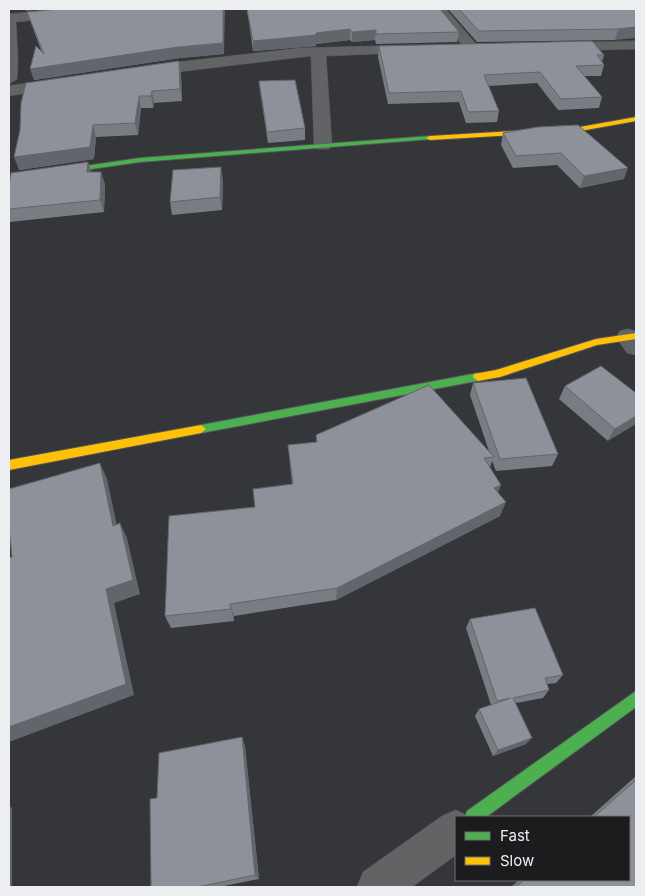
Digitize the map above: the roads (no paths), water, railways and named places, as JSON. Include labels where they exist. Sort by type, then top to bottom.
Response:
[{"type":"street","points":[[9,79],[11,58],[9,18],[102,9]]},
{"type":"street","points":[[439,9],[472,48]]},
{"type":"street","points":[[549,47],[636,45]]},
{"type":"street","points":[[453,49],[492,48]]},
{"type":"street","points":[[129,73],[318,51],[434,49]]},
{"type":"street","points":[[318,51],[323,145]]},
{"type":"street","points":[[9,91],[74,81]]},
{"type":"street","points":[[9,179],[140,160],[323,145],[580,129],[636,119]]},
{"type":"street","points":[[9,465],[496,374],[596,342],[634,340]]},
{"type":"street","points":[[475,816],[636,698]]},
{"type":"street","points":[[378,887],[455,831]]}]
